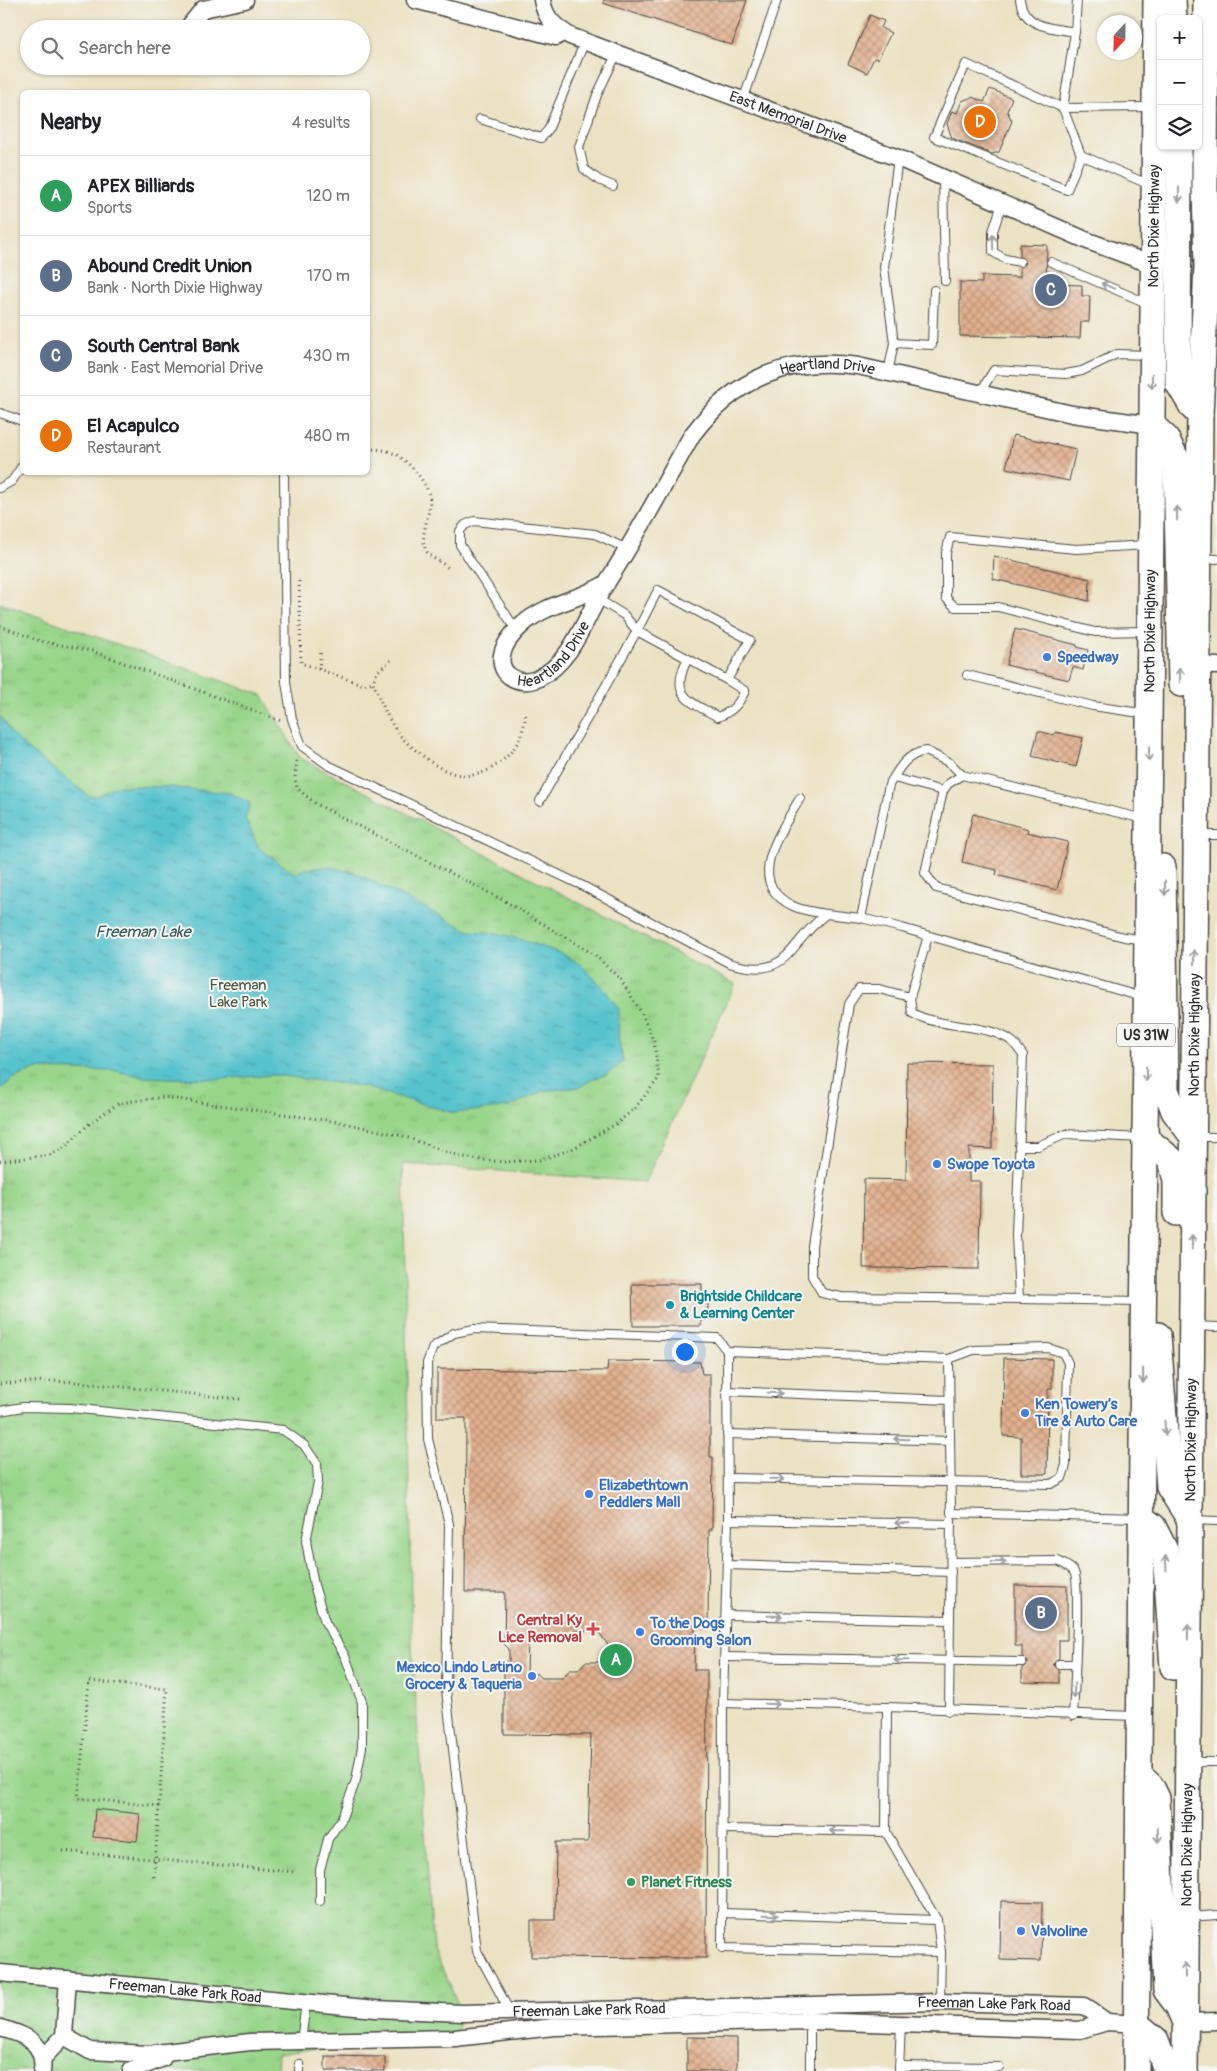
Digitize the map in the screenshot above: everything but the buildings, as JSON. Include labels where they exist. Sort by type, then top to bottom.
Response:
[{"type":"main road","name":"North Dixie Highway","points":[[1136,2071],[1156,0]]},
{"type":"main road","points":[[1173,0],[1174,15]]},
{"type":"main road","points":[[1192,0],[1193,15]]},
{"type":"main road","name":"North Dixie Highway","points":[[1185,2071],[1192,1325],[1205,1137],[1194,914],[1206,835],[1208,559],[1200,415],[1211,153],[1202,48],[1206,0]]},
{"type":"main road","points":[[1179,150],[1178,383],[1193,408],[1200,415]]},
{"type":"main road","points":[[1152,425],[1166,438],[1176,458],[1185,896],[1194,914]]},
{"type":"main road","points":[[1149,832],[1165,869],[1166,1090],[1174,1111],[1205,1137]]},
{"type":"main road","points":[[1145,1148],[1171,1158],[1176,1181],[1177,1359],[1180,1372],[1191,1384]]},
{"type":"main road","points":[[1145,1148],[1160,1179],[1158,1336],[1169,1488],[1190,1520]]},
{"type":"main road","points":[[1142,1518],[1154,1526],[1165,1550],[1174,1683],[1173,1816],[1186,1834]]},
{"type":"main road","points":[[1139,1775],[1151,1786],[1157,1798],[1166,1990],[1178,2006],[1185,2022]]},
{"type":"main road","points":[[1137,2024],[1156,2040],[1166,2071]]},
{"type":"street","points":[[194,20],[203,9],[244,0]]},
{"type":"street","name":"East Memorial Drive","points":[[415,0],[556,37],[563,32],[898,158],[1088,241],[1153,265]]},
{"type":"street","points":[[542,0],[546,16],[555,28],[563,32]]},
{"type":"street","name":"Heartland Drive","points":[[607,583],[592,593],[545,610],[517,630],[506,644],[502,655],[502,665],[506,674],[514,680],[523,682],[533,680],[542,676],[560,660],[585,624],[692,435],[723,400],[742,386],[786,367],[810,363],[842,363],[1072,414],[1152,425]]},
{"type":"street","name":"Freeman Lake Park Road","points":[[0,1973],[429,2012],[462,2013],[509,2010],[940,2002],[1084,2006],[1107,2022]]},
{"type":"street","points":[[42,2064],[64,2036],[68,1978]]},
{"type":"street","name":"Freeman Lake Park Road","points":[[192,2050],[250,2042],[455,2038],[554,2027],[810,2021],[901,2022],[1080,2030],[1107,2022],[1137,2024]]},
{"type":"street","points":[[1185,2022],[1217,2021]]},
{"type":"street","points":[[0,2028],[27,2036],[39,2049],[42,2064]]},
{"type":"street","points":[[64,2036],[90,2051],[148,2054],[192,2050]]},
{"type":"street","points":[[131,2071],[148,2063],[192,2050]]},
{"type":"lane","points":[[743,101],[777,0]]},
{"type":"lane","points":[[1020,0],[1024,14],[1040,26],[1075,32]]},
{"type":"lane","points":[[1077,0],[1075,32],[1063,108],[1081,156],[1067,190],[934,137],[966,64],[1063,108],[1154,107]]},
{"type":"lane","points":[[480,119],[541,138],[548,130],[585,41]]},
{"type":"lane","points":[[613,186],[599,180],[584,168],[579,147],[597,95],[616,52]]},
{"type":"lane","points":[[1081,156],[1154,186]]},
{"type":"lane","points":[[888,373],[894,343],[884,267],[898,158]]},
{"type":"lane","points":[[943,178],[945,281]]},
{"type":"lane","points":[[1002,204],[993,231],[994,252],[1005,259],[1020,262]]},
{"type":"lane","points":[[1051,262],[1153,305]]},
{"type":"lane","points":[[894,343],[932,345],[934,290]]},
{"type":"lane","points":[[979,394],[994,370],[1066,374],[1082,371],[1117,354],[1152,355]]},
{"type":"lane","points":[[0,412],[20,420]]},
{"type":"lane","points":[[0,488],[12,481],[20,469]]},
{"type":"lane","points":[[284,475],[286,682],[292,718],[302,746],[328,765],[581,886],[729,963],[749,969],[762,969],[781,962],[810,927],[826,914]]},
{"type":"lane","points":[[517,630],[460,545],[458,537],[465,525],[474,521],[595,534],[627,549]]},
{"type":"lane","points":[[1149,632],[1095,632],[998,607],[955,607],[946,598],[946,553],[950,537],[1076,549],[1150,545]]},
{"type":"lane","points":[[540,801],[637,631],[658,590],[750,640],[727,680]]},
{"type":"lane","points":[[598,599],[624,615],[637,631],[745,691],[739,704],[731,712],[718,717],[685,699],[680,685],[681,672],[687,660]]},
{"type":"lane","points":[[967,675],[1093,706],[1149,714]]},
{"type":"lane","points":[[861,918],[890,785],[908,757],[926,752],[950,763],[962,775],[1149,832]]},
{"type":"lane","points":[[962,775],[948,784],[943,791],[925,864],[925,873],[936,888],[1124,937],[1147,940]]},
{"type":"lane","points":[[894,778],[943,791]]},
{"type":"lane","points":[[800,798],[770,853],[767,876],[775,895],[794,906],[826,914],[861,918],[1146,998]]},
{"type":"lane","points":[[928,936],[910,998],[912,1013],[926,1021],[990,1032],[1011,1040],[1023,1055],[1016,1235],[1019,1299]]},
{"type":"lane","points":[[910,998],[879,989],[859,989],[849,1004],[812,1246],[812,1276],[822,1293],[841,1297],[1143,1301]]},
{"type":"lane","points":[[1020,1146],[1038,1146],[1066,1134],[1145,1148]]},
{"type":"lane","points":[[1192,1325],[1217,1327]]},
{"type":"lane","points":[[509,2010],[477,1951],[446,1690],[450,1524],[428,1439],[427,1363],[433,1347],[454,1333],[474,1329],[716,1338],[727,1351],[728,1520],[723,1703],[722,1948],[941,1952]]},
{"type":"lane","points":[[727,1351],[949,1359],[973,1350],[1048,1348],[1063,1353],[1068,1363],[1066,1465],[1062,1478],[1051,1484],[728,1478]]},
{"type":"lane","points":[[949,1359],[951,1483],[949,1711]]},
{"type":"lane","points":[[726,1391],[949,1400]]},
{"type":"lane","points":[[0,1411],[23,1407],[70,1408],[283,1430],[304,1445],[317,1464],[318,1482],[306,1540],[314,1585],[326,1622],[344,1656],[362,1702],[362,1746],[356,1780],[340,1820],[328,1839],[320,1870],[320,1901]]},
{"type":"lane","points":[[727,1434],[950,1441]]},
{"type":"lane","points":[[951,1513],[1142,1518]]},
{"type":"lane","points":[[728,1520],[951,1524]]},
{"type":"lane","points":[[1190,1520],[1217,1521]]},
{"type":"lane","points":[[950,1562],[1058,1561],[1074,1573],[1077,1594],[1074,1716]]},
{"type":"lane","points":[[727,1565],[951,1572]]},
{"type":"lane","points":[[726,1614],[950,1620]]},
{"type":"lane","points":[[725,1657],[1022,1662]]},
{"type":"lane","points":[[1059,1664],[1075,1664]]},
{"type":"lane","points":[[723,1703],[887,1707],[1074,1716],[1140,1717]]},
{"type":"lane","points":[[887,1707],[886,1832],[937,1920],[941,1952],[940,2002]]},
{"type":"lane","points":[[1187,1762],[1217,1762]]},
{"type":"lane","points":[[723,1829],[886,1832]]},
{"type":"lane","points":[[722,1913],[937,1920]]},
{"type":"lane","points":[[1186,1917],[1217,1915]]},
{"type":"lane","points":[[301,2042],[306,2002]]},
{"type":"lane","points":[[810,2021],[810,2071]]},
{"type":"lane","points":[[901,2022],[899,2068],[999,2067]]},
{"type":"path","points":[[370,449],[386,450],[396,455],[422,481],[430,496],[425,550],[449,569]]},
{"type":"path","points":[[299,577],[301,663],[364,685],[374,682]]},
{"type":"path","points":[[0,626],[40,641],[92,652],[283,722]]},
{"type":"path","points":[[319,669],[321,649]]},
{"type":"path","points":[[391,660],[377,672],[374,682],[382,704],[400,736],[420,754],[449,774],[471,775],[485,771],[502,761],[518,744],[526,712]]},
{"type":"path","points":[[0,1161],[50,1155],[65,1147],[90,1123],[119,1103],[150,1097],[163,1097],[339,1122],[403,1136],[458,1156],[503,1162],[540,1160],[556,1156],[605,1131],[636,1108],[659,1078],[654,1042],[641,1012],[609,966],[554,929],[513,906],[316,804],[297,788],[295,778],[297,756]]},
{"type":"path","points":[[0,1384],[46,1381],[76,1382],[240,1399]]},
{"type":"path","points":[[154,1877],[160,1806],[167,1689],[90,1681],[78,1798],[160,1806]]},
{"type":"path","points":[[63,1851],[296,1872]]},
{"type":"green space","name":"Freeman Lake Park","points":[[0,603],[262,695],[300,758],[735,984],[645,1182],[403,1164],[412,1647],[433,1948],[462,2013],[455,2038],[391,2037],[278,2054],[277,2071],[0,2071]]},
{"type":"water","name":"Freeman Lake","points":[[0,716],[10,733],[27,749],[89,796],[96,796],[117,786],[168,787],[229,793],[250,803],[245,818],[259,848],[295,874],[305,869],[328,867],[354,872],[470,931],[497,933],[522,940],[560,953],[580,964],[602,986],[619,1009],[618,1038],[623,1062],[606,1075],[594,1078],[580,1087],[542,1091],[509,1107],[454,1113],[360,1086],[275,1075],[217,1079],[168,1078],[143,1077],[116,1071],[38,1069],[14,1078],[0,1090]]},
{"type":"place","name":"El Acapulco","points":[[980,122]]},
{"type":"place","name":"South Central Bank","points":[[1051,290]]},
{"type":"place","name":"Speedway","points":[[1047,657]]},
{"type":"place","name":"Swope Toyota","points":[[937,1164]]},
{"type":"place","name":"Brightside Childcare & Learning Center","points":[[670,1305]]},
{"type":"place","name":"Ken Towery’s Tire & Auto Care","points":[[1025,1413]]},
{"type":"place","name":"Elizabethtown Peddlers Mall","points":[[589,1494]]},
{"type":"place","name":"Abound Credit Union","points":[[1041,1613]]},
{"type":"place","name":"Central Ky Lice Removal","points":[[593,1629]]},
{"type":"place","name":"To the Dogs Grooming Salon","points":[[640,1632]]},
{"type":"place","name":"APEX Billiards","points":[[616,1660]]},
{"type":"place","name":"Mexico Lindo Latino Grocery & Taqueria","points":[[532,1676]]},
{"type":"place","name":"Planet Fitness","points":[[631,1882]]},
{"type":"place","name":"Valvoline","points":[[1021,1931]]}]
